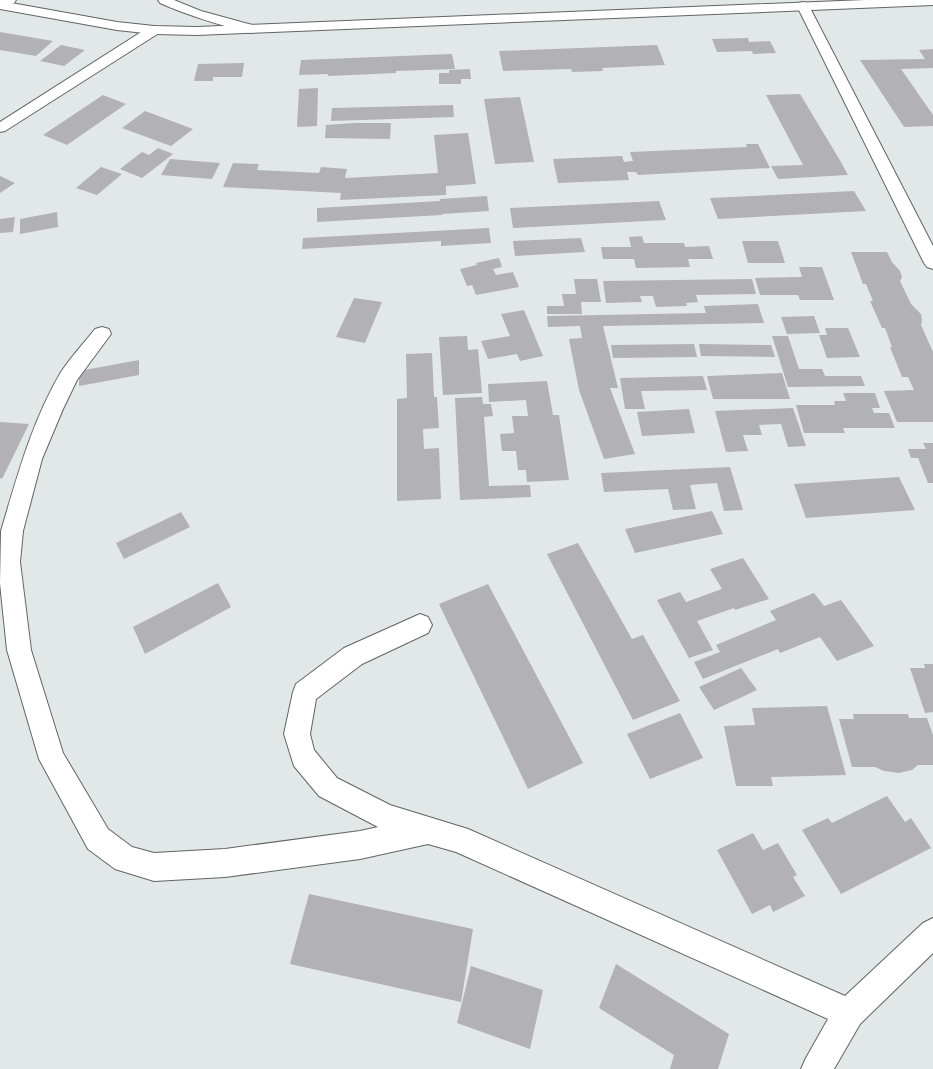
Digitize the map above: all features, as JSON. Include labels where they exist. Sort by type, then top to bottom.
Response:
[{"type":"street","points":[[0,1],[10,0]]},
{"type":"street","points":[[164,0],[202,16],[252,29]]},
{"type":"street","points":[[0,5],[117,26],[154,30],[197,32],[933,1]]},
{"type":"street","points":[[803,6],[933,263]]},
{"type":"street","points":[[0,128],[154,30]]},
{"type":"street","points":[[102,334],[69,376],[32,459],[6,537],[18,650],[52,759],[98,840],[125,859],[154,866],[225,863],[360,845],[429,830]]},
{"type":"street","points":[[420,625],[353,656],[305,692],[297,734],[303,757],[328,787],[385,816],[458,840],[849,1013]]},
{"type":"street","points":[[817,1069],[849,1013],[933,932]]},
{"type":"building","points":[[0,32],[53,41],[36,56],[0,50]]},
{"type":"building","points":[[748,38],[749,42],[770,41],[776,53],[753,54],[752,51],[717,52],[712,39]]},
{"type":"building","points":[[61,45],[85,50],[64,66],[40,61]]},
{"type":"building","points":[[657,45],[665,65],[602,68],[603,71],[572,72],[571,69],[503,71],[499,51]]},
{"type":"building","points":[[933,49],[933,68],[901,69],[933,115],[933,126],[904,127],[860,60],[925,59],[919,50]]},
{"type":"building","points":[[452,54],[455,69],[396,71],[396,73],[328,76],[328,74],[299,75],[301,60]]},
{"type":"building","points":[[244,63],[242,77],[213,77],[213,81],[194,81],[198,64]]},
{"type":"building","points":[[470,69],[471,79],[461,79],[461,84],[439,84],[439,73],[449,73],[449,70]]},
{"type":"building","points":[[318,88],[317,126],[297,127],[299,89]]},
{"type":"building","points":[[800,94],[848,175],[778,179],[771,166],[803,165],[766,95]]},
{"type":"building","points":[[103,95],[126,104],[67,145],[43,135]]},
{"type":"building","points":[[520,97],[534,162],[495,164],[484,99]]},
{"type":"building","points":[[453,105],[454,117],[331,121],[332,108]]},
{"type":"building","points":[[145,111],[193,129],[171,146],[122,128]]},
{"type":"building","points":[[391,123],[390,139],[325,138],[326,125]]},
{"type":"building","points":[[468,133],[476,184],[446,186],[446,195],[340,200],[341,193],[223,187],[233,163],[259,164],[257,170],[319,173],[321,167],[347,169],[345,178],[438,173],[434,135]]},
{"type":"building","points":[[746,144],[758,144],[770,168],[638,175],[636,172],[627,172],[629,180],[558,183],[553,159],[622,156],[624,162],[633,161],[630,152],[747,147]]},
{"type":"building","points":[[158,148],[173,154],[142,178],[120,169],[142,152],[149,155]]},
{"type":"building","points":[[170,159],[220,163],[212,179],[161,175]]},
{"type":"building","points":[[101,167],[122,174],[97,195],[76,188]]},
{"type":"building","points":[[0,176],[15,183],[0,193]]},
{"type":"building","points":[[854,191],[866,211],[718,219],[710,198]]},
{"type":"building","points":[[487,196],[489,211],[317,222],[317,208],[440,201],[440,199]]},
{"type":"building","points":[[659,201],[666,220],[513,228],[510,208]]},
{"type":"building","points":[[57,212],[58,227],[20,234],[20,219]]},
{"type":"building","points":[[15,217],[13,232],[0,233],[0,219]]},
{"type":"building","points":[[489,228],[491,243],[441,246],[441,241],[302,249],[303,238]]},
{"type":"building","points":[[642,236],[644,243],[684,243],[685,247],[709,246],[713,259],[688,259],[690,267],[636,268],[634,259],[603,259],[601,247],[631,247],[629,237]]},
{"type":"building","points":[[581,238],[585,252],[515,256],[513,241]]},
{"type":"building","points":[[742,241],[778,241],[785,263],[748,263]]},
{"type":"building","points":[[851,252],[887,252],[892,262],[900,271],[902,277],[900,281],[911,304],[921,314],[921,325],[933,352],[933,422],[897,422],[884,391],[914,390],[908,377],[902,377],[890,347],[892,347],[885,328],[882,328],[870,301],[873,301],[866,284],[863,284]]},
{"type":"building","points":[[499,258],[502,267],[493,269],[496,275],[513,272],[519,287],[476,295],[472,285],[467,286],[460,269],[477,265],[476,263]]},
{"type":"building","points":[[799,267],[822,267],[834,300],[800,300],[798,295],[760,295],[755,278],[802,277]]},
{"type":"building","points":[[574,279],[597,279],[601,302],[581,302],[582,314],[547,314],[547,306],[564,306],[562,294],[576,294]]},
{"type":"building","points":[[752,279],[756,294],[696,295],[698,302],[686,303],[687,306],[656,307],[653,296],[640,296],[642,302],[606,303],[603,281]]},
{"type":"building","points":[[354,298],[382,302],[365,343],[336,337]]},
{"type":"building","points":[[758,304],[764,323],[603,326],[618,388],[610,388],[635,454],[604,459],[579,390],[569,339],[582,338],[580,326],[548,327],[547,316],[706,313],[704,306]]},
{"type":"building","points":[[524,310],[543,356],[520,361],[517,354],[488,359],[481,341],[510,336],[501,314]]},
{"type":"building","points":[[814,316],[820,333],[787,334],[781,317]]},
{"type":"building","points":[[825,328],[848,328],[860,357],[827,358],[819,335],[827,335]]},
{"type":"building","points":[[467,336],[468,350],[478,349],[482,393],[443,395],[439,337]]},
{"type":"building","points":[[772,336],[788,336],[799,369],[822,369],[825,376],[861,376],[865,386],[788,387]]},
{"type":"building","points":[[694,344],[697,357],[613,358],[611,345]]},
{"type":"building","points":[[699,344],[771,345],[775,357],[701,356]]},
{"type":"building","points":[[432,353],[434,397],[437,397],[439,428],[423,429],[424,449],[439,448],[441,499],[397,501],[397,399],[407,398],[406,354]]},
{"type":"building","points":[[139,360],[139,375],[79,386],[79,371]]},
{"type":"building","points":[[782,373],[790,399],[713,399],[707,376]]},
{"type":"building","points":[[703,376],[707,390],[641,391],[645,409],[625,409],[620,378]]},
{"type":"building","points":[[547,381],[553,415],[559,415],[569,480],[527,482],[526,470],[518,470],[516,451],[502,451],[500,434],[514,433],[512,416],[528,416],[526,400],[489,402],[488,384]]},
{"type":"building","points":[[843,393],[875,393],[880,408],[872,408],[874,413],[889,413],[895,428],[843,428],[845,433],[804,433],[796,405],[835,405],[834,401],[846,401]]},
{"type":"building","points":[[482,397],[483,404],[491,404],[493,416],[484,417],[489,486],[530,485],[531,497],[460,500],[455,398]]},
{"type":"building","points":[[793,408],[806,446],[788,447],[781,424],[759,425],[762,435],[743,435],[748,451],[726,452],[715,411]]},
{"type":"building","points":[[689,409],[695,433],[642,436],[637,412]]},
{"type":"building","points":[[0,422],[29,424],[2,479],[0,478]]},
{"type":"building","points":[[923,443],[933,443],[933,483],[928,483],[918,458],[911,458],[908,449],[926,449]]},
{"type":"building","points":[[730,467],[743,510],[724,511],[717,483],[690,485],[696,509],[673,510],[668,489],[604,492],[601,473]]},
{"type":"building","points":[[899,477],[915,510],[806,518],[794,484]]},
{"type":"building","points":[[712,511],[723,534],[635,553],[625,529]]},
{"type":"building","points":[[181,512],[190,527],[124,559],[116,543]]},
{"type":"building","points":[[578,543],[632,639],[643,635],[680,701],[633,720],[547,554]]},
{"type":"building","points":[[743,558],[769,599],[735,610],[734,608],[697,621],[713,650],[689,658],[657,600],[680,592],[686,602],[722,589],[710,569]]},
{"type":"building","points":[[218,583],[231,607],[145,654],[133,627]]},
{"type":"building","points":[[488,584],[583,763],[528,789],[439,604]]},
{"type":"building","points":[[814,593],[824,606],[841,600],[874,646],[837,661],[820,637],[780,653],[778,649],[703,679],[694,662],[720,652],[716,645],[776,620],[770,611]]},
{"type":"building","points":[[924,664],[933,664],[933,712],[925,713],[910,668],[925,668]]},
{"type":"building","points":[[741,668],[757,690],[714,710],[699,687]]},
{"type":"building","points":[[827,706],[846,775],[771,777],[773,786],[736,786],[724,726],[755,725],[752,708]]},
{"type":"building","points":[[680,713],[703,758],[650,779],[627,734]]},
{"type":"building","points":[[853,714],[908,714],[909,718],[927,718],[933,735],[933,765],[918,765],[912,770],[899,773],[884,771],[875,767],[852,767],[839,719],[854,719]]},
{"type":"building","points":[[887,796],[905,822],[911,818],[931,848],[841,894],[802,830],[828,818],[832,823]]},
{"type":"building","points":[[753,833],[763,850],[778,843],[797,875],[793,877],[805,896],[773,912],[770,905],[752,914],[717,850]]},
{"type":"building","points":[[309,894],[473,929],[461,1002],[290,964]]},
{"type":"building","points":[[616,964],[729,1034],[718,1069],[670,1069],[674,1055],[599,1008]]},
{"type":"building","points":[[471,966],[543,990],[530,1049],[457,1023]]}]
